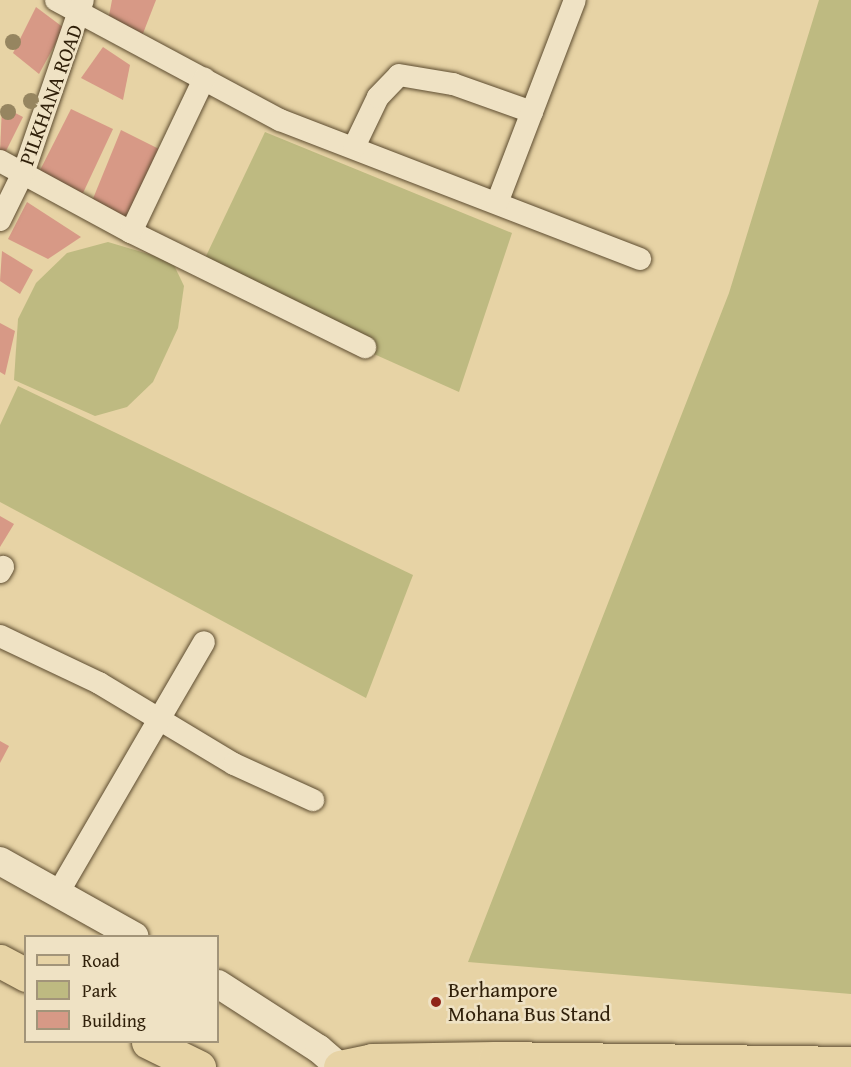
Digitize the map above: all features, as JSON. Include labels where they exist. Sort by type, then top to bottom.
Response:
[{"type":"main road","points":[[0,961],[24,974]]},
{"type":"main road","points":[[152,1043],[199,1067]]},
{"type":"main road","points":[[340,1067],[372,1060],[390,1064],[851,1063]]},
{"type":"street","points":[[56,0],[82,6],[204,79],[280,120],[640,259]]},
{"type":"street","points":[[497,202],[575,0]]},
{"type":"street","name":"PILKHANA ROAD","points":[[0,220],[24,171],[82,6]]},
{"type":"street","points":[[354,147],[378,97],[399,75],[453,84],[532,112]]},
{"type":"street","points":[[131,232],[204,79]]},
{"type":"street","points":[[0,161],[24,171],[131,232],[365,347]]},
{"type":"street","points":[[0,636],[99,683],[234,764],[313,800]]},
{"type":"street","points":[[58,893],[204,642]]},
{"type":"street","points":[[0,861],[132,935]]},
{"type":"street","points":[[219,985],[319,1048],[340,1067]]},
{"type":"green space","points":[[819,0],[851,0],[851,994],[468,962],[729,293]]},
{"type":"green space","points":[[265,132],[512,233],[459,392],[197,275]]},
{"type":"green space","points":[[108,242],[172,261],[184,286],[178,328],[153,382],[127,407],[95,416],[14,380],[18,319],[36,283],[67,253]]},
{"type":"green space","points":[[18,386],[413,575],[366,698],[0,502],[0,425]]},
{"type":"building","points":[[112,0],[156,0],[142,36],[108,21]]},
{"type":"building","points":[[36,7],[64,28],[39,74],[13,53]]},
{"type":"building","points":[[103,47],[130,65],[123,100],[81,78]]},
{"type":"building","points":[[2,106],[23,117],[4,155],[0,152]]},
{"type":"building","points":[[71,109],[113,129],[76,208],[31,188]]},
{"type":"building","points":[[121,130],[165,152],[132,228],[90,206]]},
{"type":"building","points":[[27,202],[81,237],[48,259],[8,239]]},
{"type":"building","points":[[2,251],[33,270],[20,294],[0,281]]},
{"type":"building","points":[[0,323],[15,331],[5,375],[0,372]]},
{"type":"building","points":[[0,516],[14,524],[0,547]]},
{"type":"building","points":[[0,741],[9,746],[0,763]]},
{"type":"place","name":"Berhampore Mohana Bus Stand","points":[[436,1002]]}]
